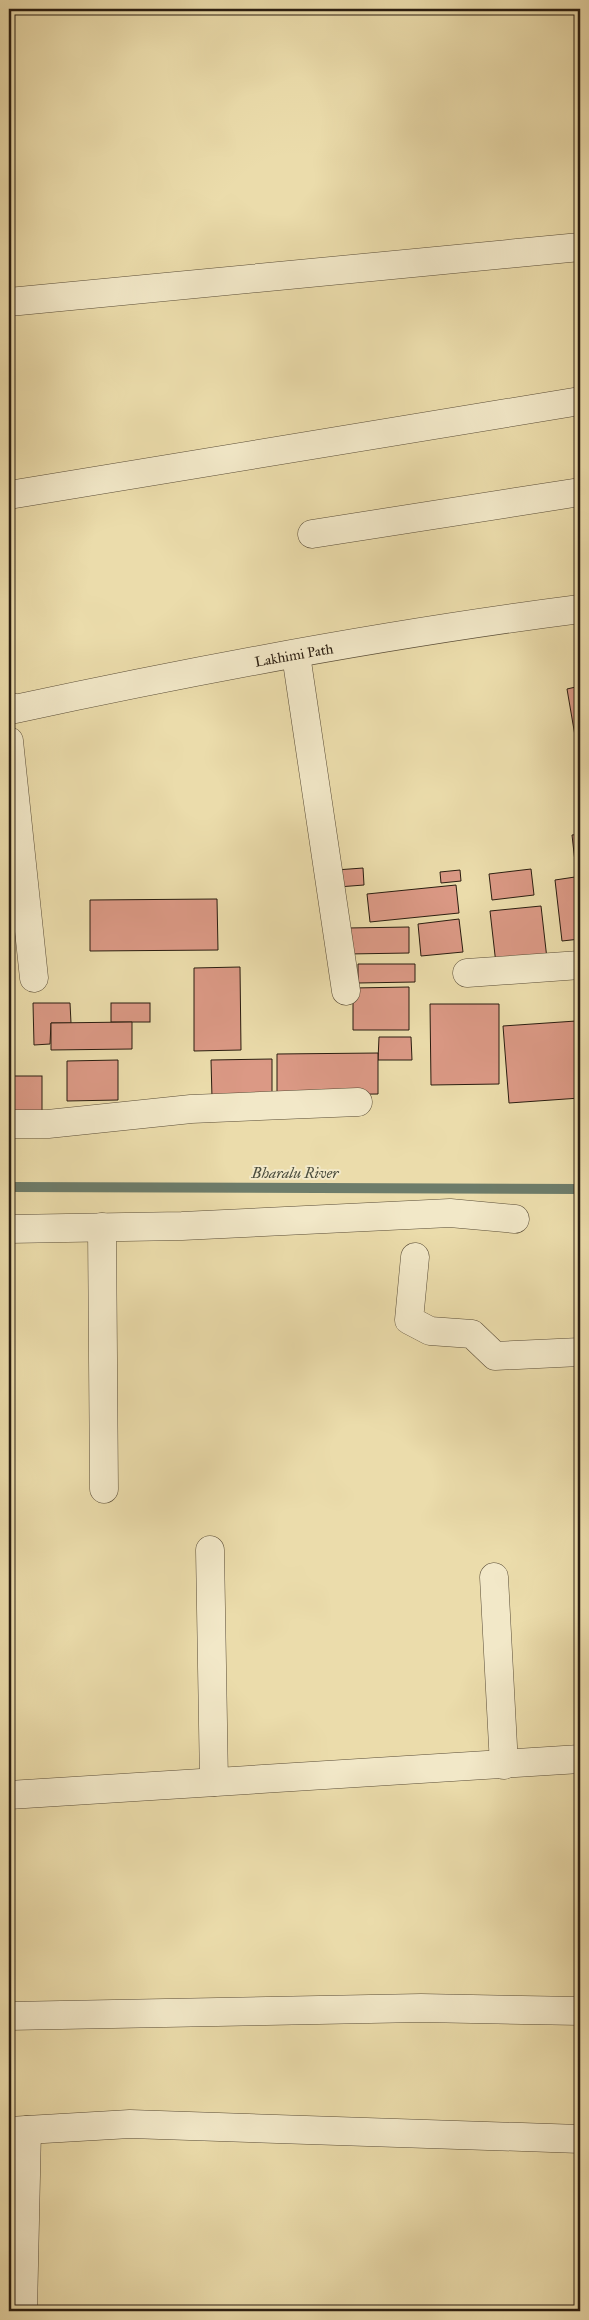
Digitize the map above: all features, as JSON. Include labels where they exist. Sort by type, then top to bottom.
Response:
[{"type":"street","points":[[9,302],[580,247]]},
{"type":"street","points":[[9,495],[580,401]]},
{"type":"street","points":[[312,534],[580,492]]},
{"type":"street","name":"Lakhimi Path","points":[[9,706],[15,709],[112,688],[478,622],[580,609]]},
{"type":"street","points":[[296,655],[346,991]]},
{"type":"street","points":[[9,741],[34,978]]},
{"type":"street","points":[[466,973],[580,965]]},
{"type":"street","points":[[9,1124],[48,1124],[191,1109],[358,1102]]},
{"type":"street","points":[[9,1229],[182,1226],[450,1213],[515,1219]]},
{"type":"street","points":[[102,1227],[104,1489]]},
{"type":"street","points":[[415,1257],[409,1320],[430,1331],[472,1334],[495,1356],[580,1352]]},
{"type":"street","points":[[210,1550],[214,1782]]},
{"type":"street","points":[[494,1577],[504,1765]]},
{"type":"street","points":[[9,1794],[580,1759]]},
{"type":"street","points":[[9,2016],[421,2008],[580,2011]]},
{"type":"street","points":[[23,2311],[18,2130],[130,2124],[580,2139]]},
{"type":"building","points":[[580,686],[580,765],[567,689]]},
{"type":"building","points":[[580,834],[580,861],[575,862],[572,835]]},
{"type":"building","points":[[363,868],[364,885],[338,887],[336,870]]},
{"type":"building","points":[[531,869],[534,895],[492,900],[489,874]]},
{"type":"building","points":[[460,870],[461,881],[441,883],[440,872]]},
{"type":"building","points":[[575,877],[580,939],[562,941],[555,880]]},
{"type":"building","points":[[575,878],[580,878],[580,921]]},
{"type":"building","points":[[456,885],[459,913],[370,922],[367,894]]},
{"type":"building","points":[[217,899],[218,950],[90,951],[90,900]]},
{"type":"building","points":[[541,906],[547,959],[496,964],[490,911]]},
{"type":"building","points":[[459,919],[463,952],[421,956],[418,924]]},
{"type":"building","points":[[409,927],[409,953],[348,954],[348,928]]},
{"type":"building","points":[[358,964],[415,964],[415,982],[358,983]]},
{"type":"building","points":[[240,967],[241,1050],[194,1051],[194,968]]},
{"type":"building","points":[[409,987],[409,1030],[353,1030],[353,988]]},
{"type":"building","points":[[33,1003],[70,1003],[71,1023],[51,1023],[50,1044],[34,1045]]},
{"type":"building","points":[[111,1003],[150,1003],[150,1022],[111,1022]]},
{"type":"building","points":[[430,1004],[499,1004],[499,1084],[431,1085]]},
{"type":"building","points":[[576,1021],[580,1098],[509,1103],[503,1026]]},
{"type":"building","points":[[132,1022],[132,1049],[51,1050],[51,1023]]},
{"type":"building","points":[[379,1037],[411,1037],[412,1060],[378,1060]]},
{"type":"building","points":[[378,1053],[378,1094],[277,1095],[277,1054]]},
{"type":"building","points":[[272,1059],[272,1097],[212,1098],[211,1060]]},
{"type":"building","points":[[118,1060],[118,1100],[67,1101],[67,1061]]},
{"type":"building","points":[[9,1076],[42,1076],[42,1111],[9,1111]]},
{"type":"waterway","name":"Bharalu River","points":[[9,1187],[580,1189]]}]
